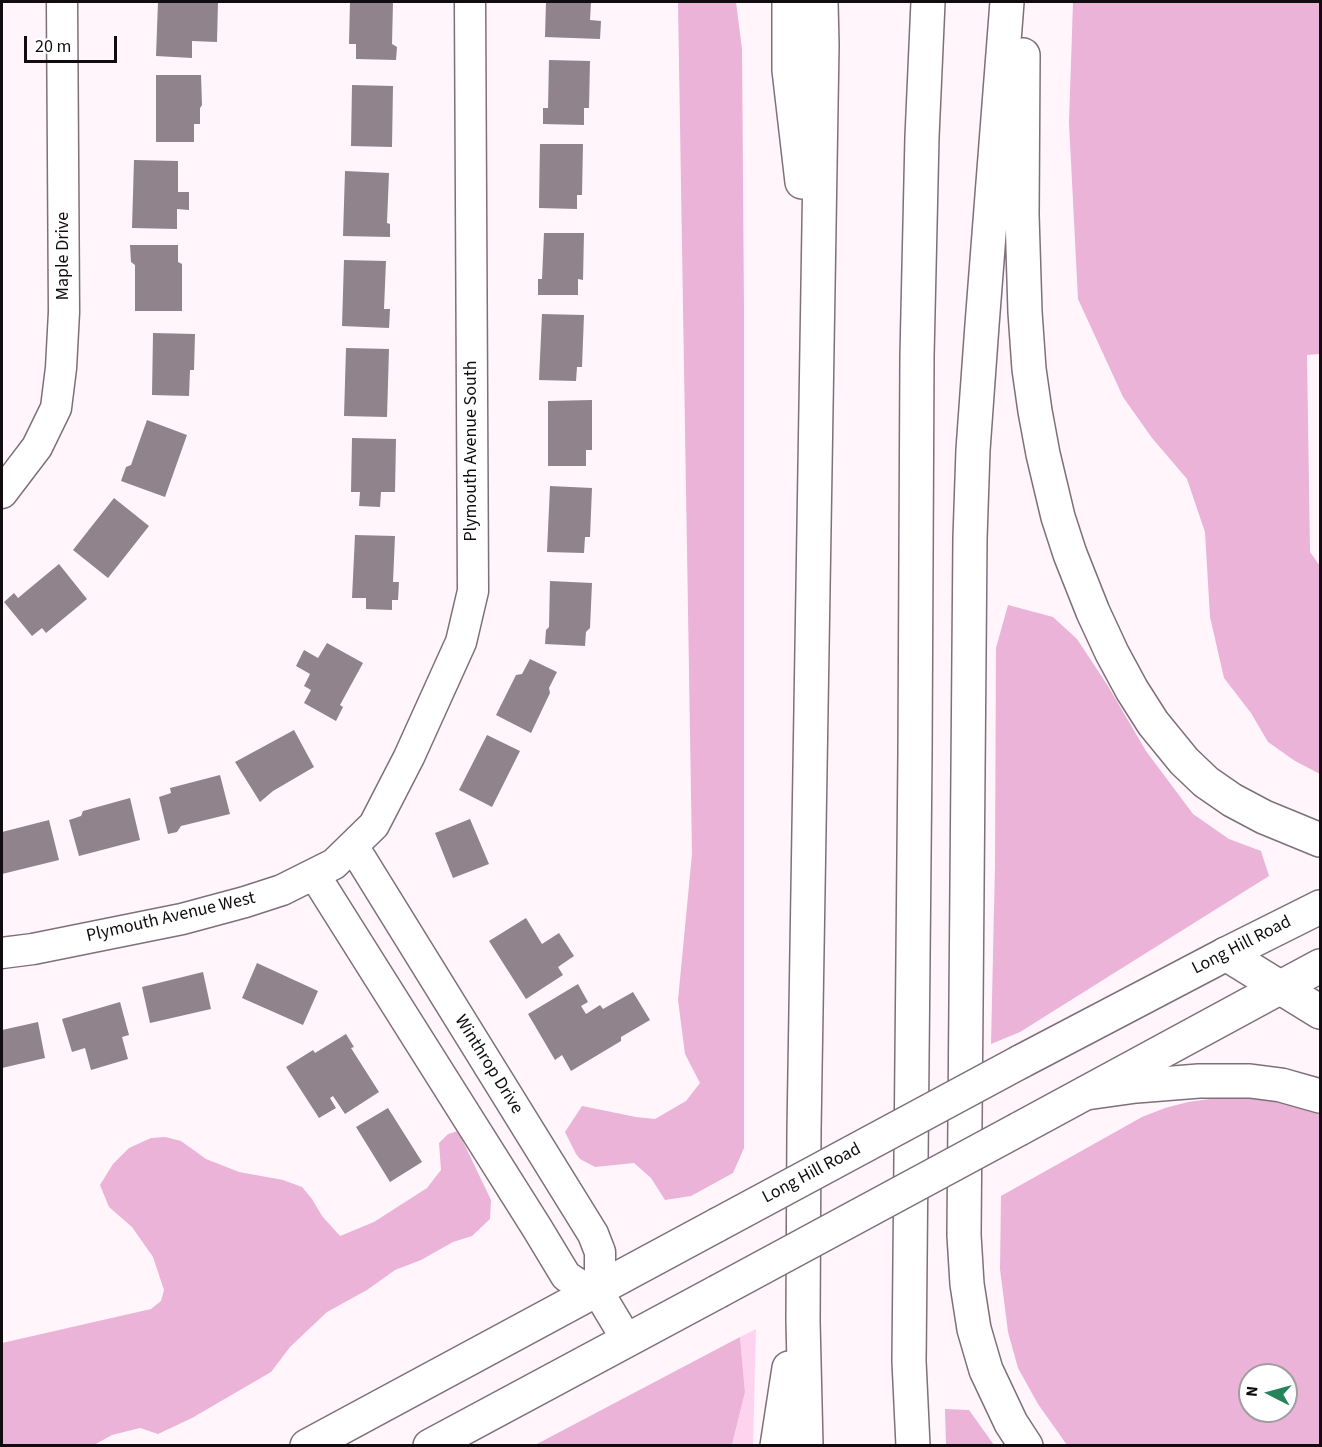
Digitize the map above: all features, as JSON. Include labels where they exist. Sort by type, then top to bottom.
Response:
[{"type":"main road","points":[[789,2],[789,70],[817,314]]},
{"type":"main road","points":[[806,1446],[803,1217],[821,2]]},
{"type":"main road","points":[[913,1446],[909,1361],[917,356],[922,137],[928,2]]},
{"type":"main road","points":[[1006,2],[973,450],[970,538],[964,1235],[967,1284],[974,1329],[987,1370],[1011,1422],[1026,1446]]},
{"type":"main road","points":[[1023,2],[1022,215],[1029,369],[1043,454],[1058,517],[1070,554],[1093,612],[1132,690],[1152,723],[1184,761],[1206,782],[1232,800],[1264,817],[1320,840]]},
{"type":"main road","name":"Long Hill Road","points":[[307,1446],[1020,1062],[1320,907]]},
{"type":"main road","points":[[1226,954],[1320,1012]]},
{"type":"main road","points":[[430,1446],[1320,966]]},
{"type":"main road","points":[[1086,1093],[1199,1081],[1250,1081],[1281,1085],[1320,1096]]},
{"type":"main road","points":[[777,1446],[798,1290],[803,1217]]},
{"type":"street","name":"Maple Drive","points":[[2,493],[37,447],[56,408],[61,368],[64,312],[62,2]]},
{"type":"street","name":"Plymouth Avenue South","points":[[334,861],[374,825],[409,757],[461,642],[473,591],[470,2]]},
{"type":"street","name":"Plymouth Avenue West","points":[[2,953],[182,919],[245,903],[282,890],[334,861]]},
{"type":"street","name":"Winthrop Drive","points":[[334,861],[593,1234],[600,1252],[597,1290]]},
{"type":"street","points":[[334,861],[537,1228],[566,1276],[578,1284],[597,1290],[627,1340]]},
{"type":"shaded area","points":[[678,2],[736,2],[742,49],[744,1148],[733,1173],[691,1196],[665,1200],[651,1178],[634,1163],[595,1167],[580,1159],[565,1132],[582,1106],[655,1119],[686,1101],[700,1083],[685,1054],[678,1000],[692,854]]},
{"type":"shaded area","points":[[1073,2],[1320,2],[1320,354],[1307,355],[1310,552],[1320,566],[1320,774],[1295,761],[1268,742],[1251,713],[1224,678],[1210,617],[1205,532],[1187,479],[1152,438],[1123,397],[1078,299],[1069,123]]},
{"type":"shaded area","points":[[1008,605],[1053,617],[1077,639],[1146,751],[1193,814],[1229,839],[1261,851],[1269,876],[1020,1032],[991,1044],[996,648]]},
{"type":"shaded area","points":[[1232,1096],[1253,1096],[1295,1103],[1320,1112],[1320,1445],[1067,1445],[1038,1404],[1018,1368],[1008,1332],[1000,1269],[1001,1196],[1142,1117],[1188,1102]]},
{"type":"shaded area","points":[[458,1131],[491,1200],[490,1219],[472,1236],[453,1242],[421,1260],[395,1270],[367,1290],[327,1312],[290,1347],[271,1372],[192,1418],[158,1434],[140,1428],[112,1435],[94,1445],[2,1445],[2,1343],[151,1309],[161,1301],[164,1290],[153,1257],[132,1227],[109,1207],[100,1185],[113,1164],[129,1148],[151,1138],[165,1137],[181,1141],[206,1159],[239,1172],[283,1180],[302,1187],[322,1216],[340,1236],[374,1222],[427,1188],[441,1170],[439,1143],[448,1134]]},
{"type":"shaded area","points":[[756,1329],[753,1445],[732,1446],[745,1392],[740,1337]]},
{"type":"shaded area","points":[[740,1337],[745,1392],[732,1445],[535,1445]]},
{"type":"shaded area","points":[[945,1409],[969,1410],[994,1445],[946,1445]]},
{"type":"building","points":[[158,2],[218,2],[217,42],[192,41],[192,58],[156,56]]},
{"type":"building","points":[[350,2],[393,2],[392,44],[397,47],[396,60],[356,59],[356,44],[349,44]]},
{"type":"building","points":[[546,2],[591,2],[590,20],[601,21],[600,39],[545,37]]},
{"type":"building","points":[[549,60],[590,61],[589,108],[584,108],[584,125],[543,124],[543,108],[548,108]]},
{"type":"building","points":[[156,75],[201,75],[202,105],[200,124],[194,124],[194,142],[156,142]]},
{"type":"building","points":[[352,85],[393,86],[392,147],[351,146]]},
{"type":"building","points":[[540,144],[583,144],[582,195],[577,195],[577,209],[539,208]]},
{"type":"building","points":[[134,160],[178,161],[178,192],[189,192],[189,210],[177,209],[177,229],[132,228]]},
{"type":"building","points":[[345,171],[389,173],[387,223],[390,224],[390,237],[343,236]]},
{"type":"building","points":[[544,233],[584,233],[583,280],[578,279],[578,295],[538,295],[538,279],[542,279]]},
{"type":"building","points":[[130,245],[178,245],[178,262],[182,264],[182,311],[135,311],[135,265],[131,262]]},
{"type":"building","points":[[344,260],[386,261],[384,309],[390,309],[389,328],[342,326]]},
{"type":"building","points":[[542,314],[584,315],[582,367],[577,367],[576,381],[539,380]]},
{"type":"building","points":[[153,333],[195,334],[194,370],[190,370],[189,396],[152,395]]},
{"type":"building","points":[[346,348],[389,349],[387,417],[344,416]]},
{"type":"building","points":[[592,400],[592,450],[586,450],[586,466],[548,466],[548,401]]},
{"type":"building","points":[[147,420],[187,435],[165,497],[121,481],[126,467],[131,465]]},
{"type":"building","points":[[352,438],[396,439],[395,492],[381,492],[380,507],[359,506],[360,492],[351,492]]},
{"type":"building","points":[[550,486],[592,488],[590,537],[585,537],[584,553],[547,552]]},
{"type":"building","points":[[114,498],[149,526],[108,578],[73,550]]},
{"type":"building","points":[[355,535],[395,536],[393,582],[399,582],[398,600],[392,600],[392,610],[366,609],[366,598],[352,598]]},
{"type":"building","points":[[59,564],[87,599],[46,633],[42,628],[32,636],[4,602],[14,593],[18,598]]},
{"type":"building","points":[[550,581],[592,583],[590,628],[586,632],[585,646],[545,644],[546,630],[549,627]]},
{"type":"building","points":[[327,643],[363,663],[340,705],[343,707],[336,721],[304,703],[311,690],[304,686],[310,674],[296,666],[304,650],[318,658]]},
{"type":"building","points":[[530,659],[557,672],[531,733],[496,715],[516,675],[522,674]]},
{"type":"building","points":[[294,730],[314,767],[273,791],[260,802],[235,762]]},
{"type":"building","points":[[487,735],[520,751],[492,807],[459,790]]},
{"type":"building","points":[[220,775],[230,814],[181,826],[177,832],[168,834],[159,797],[171,793],[170,788]]},
{"type":"building","points":[[130,798],[140,840],[79,856],[69,820],[81,816],[83,811]]},
{"type":"building","points":[[470,819],[489,864],[453,878],[435,833]]},
{"type":"building","points":[[49,820],[59,860],[2,874],[2,832]]},
{"type":"building","points":[[526,918],[542,944],[559,933],[574,956],[558,967],[563,975],[526,999],[489,941]]},
{"type":"building","points":[[257,963],[318,991],[303,1025],[242,998]]},
{"type":"building","points":[[203,972],[211,1009],[150,1023],[142,987]]},
{"type":"building","points":[[578,984],[588,1002],[581,1006],[586,1014],[600,1005],[603,1009],[633,992],[650,1020],[621,1037],[621,1041],[571,1071],[562,1055],[555,1060],[528,1014]]},
{"type":"building","points":[[120,1002],[129,1035],[122,1037],[128,1059],[91,1070],[85,1048],[72,1052],[62,1019]]},
{"type":"building","points":[[38,1022],[45,1058],[2,1068],[2,1030]]},
{"type":"building","points":[[346,1034],[354,1047],[351,1048],[379,1092],[345,1114],[333,1096],[330,1098],[336,1108],[319,1118],[286,1067],[313,1050],[315,1053]]},
{"type":"building","points":[[388,1108],[422,1162],[390,1182],[356,1127]]}]
